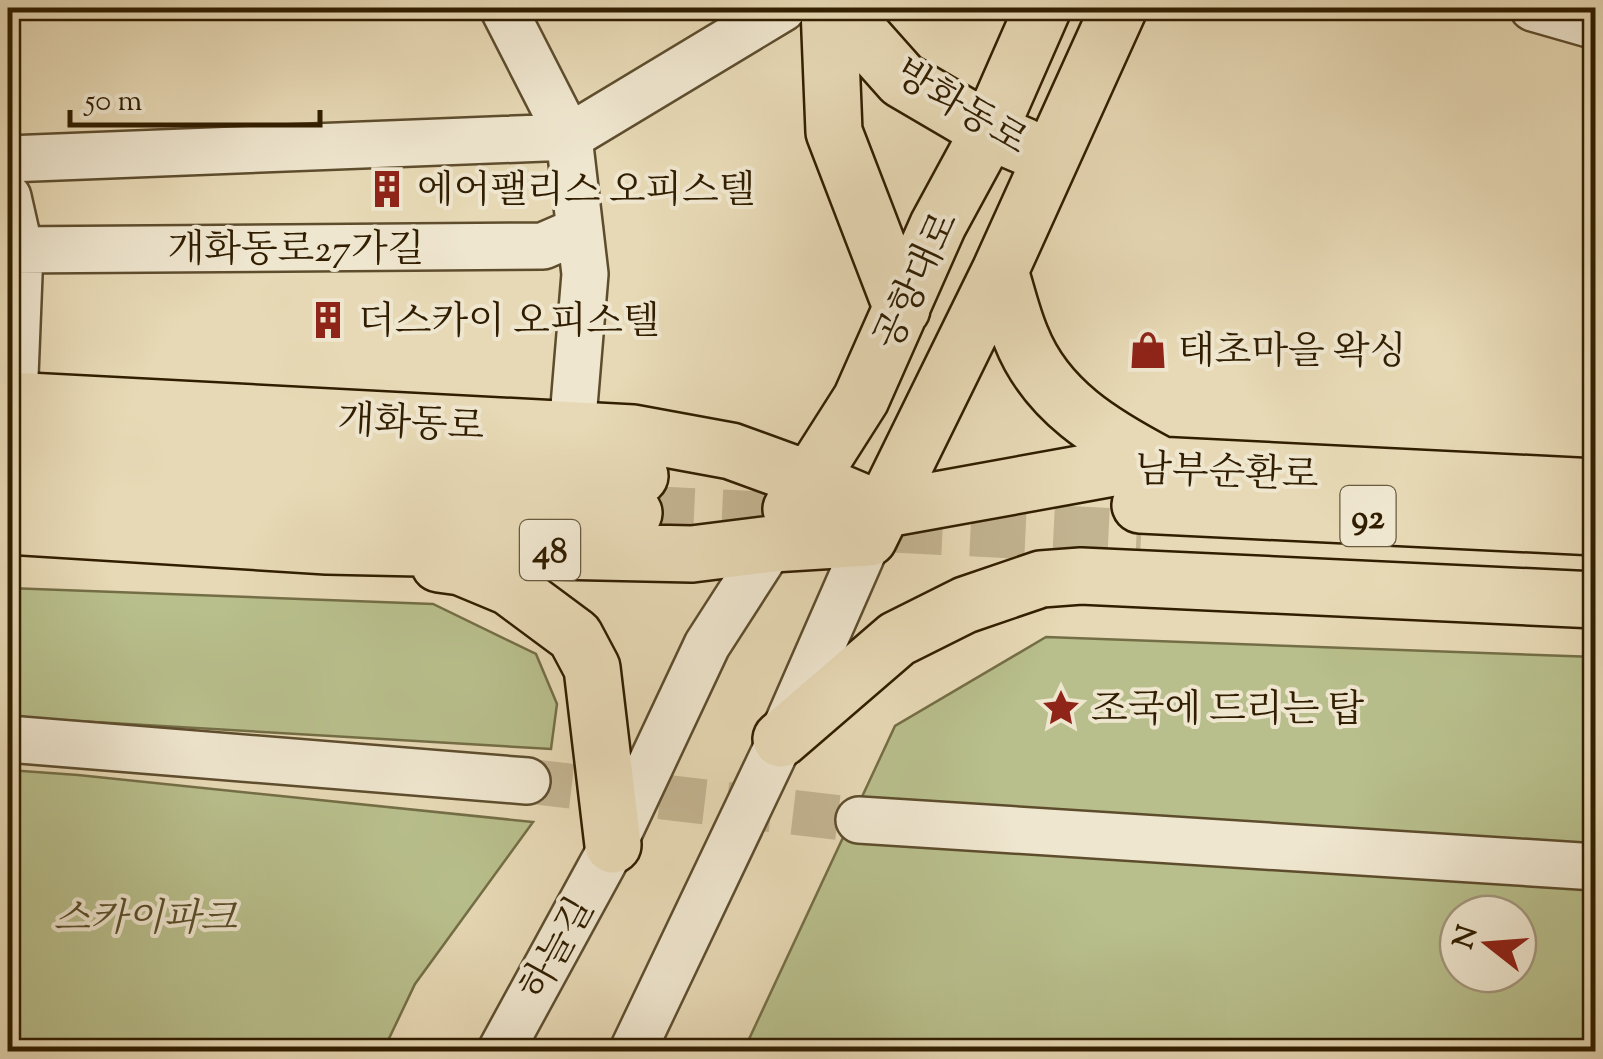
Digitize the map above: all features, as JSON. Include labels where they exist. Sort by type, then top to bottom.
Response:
[{"type":"main road","points":[[829,8],[834,132],[902,309]]},
{"type":"main road","name":"방화동로","points":[[838,8],[902,80],[989,131],[1050,157]]},
{"type":"main road","name":"공항대로","points":[[772,544],[808,478],[861,399],[938,225],[989,131],[1043,8]]},
{"type":"main road","name":"공항대로","points":[[875,524],[1000,270],[1117,10]]},
{"type":"main road","points":[[1000,270],[1021,339],[1040,373],[1072,410],[1113,440],[1144,510]]},
{"type":"main road","name":"개화동로","points":[[10,414],[572,430],[692,554],[772,544]]},
{"type":"main road","name":"개화동로","points":[[10,414],[634,494]]},
{"type":"main road","name":"개화동로","points":[[8,526],[327,546],[634,494],[730,451],[808,478]]},
{"type":"main road","points":[[808,478],[875,524]]},
{"type":"main road","name":"개화동로","points":[[8,485],[634,494]]},
{"type":"main road","name":"남부순환로","points":[[772,544],[875,524],[1596,487]]},
{"type":"main road","name":"남부순환로","points":[[1144,510],[1596,527]]},
{"type":"main road","name":"남부순환로","points":[[1144,510],[1596,560]]},
{"type":"main road","name":"남부순환로","points":[[1144,510],[1596,600]]},
{"type":"main road","name":"92","points":[[781,739],[897,640],[965,605],[1041,579],[1081,576],[1144,510]]},
{"type":"main road","points":[[327,546],[460,567],[509,587],[575,636],[592,668],[613,846]]},
{"type":"street","points":[[503,8],[569,137],[585,274],[572,430]]},
{"type":"street","points":[[8,159],[569,137],[784,8]]},
{"type":"street","points":[[1533,8],[1596,26]]},
{"type":"street","points":[[8,197],[14,250],[10,414]]},
{"type":"street","name":"개화동로27가길","points":[[14,250],[543,246],[580,230]]},
{"type":"street","points":[[632,1052],[781,739],[875,524]]},
{"type":"street","name":"하늘길","points":[[500,1052],[613,846],[707,645],[772,544]]},
{"type":"street","points":[[8,739],[527,780]]},
{"type":"street","points":[[859,820],[1596,867]]},
{"type":"green space","points":[[8,588],[433,604],[536,654],[557,704],[551,749],[8,717]]},
{"type":"green space","points":[[1046,637],[1595,657],[1595,1051],[743,1052],[895,726]]},
{"type":"green space","name":"스카이파크","points":[[8,770],[533,822],[415,984],[383,1051],[8,1051]]},
{"type":"tunnel","points":[[639,513],[1141,537]]},
{"type":"tunnel","points":[[527,781],[859,820]]},
{"type":"place","name":"에어팰리스 오피스텔","points":[[387,189]]},
{"type":"place","name":"더스카이 오피스텔","points":[[328,320]]},
{"type":"place","name":"태초마을 왁싱","points":[[1148,350]]},
{"type":"place","name":"조국에 드리는 탑","points":[[1061,708]]}]
